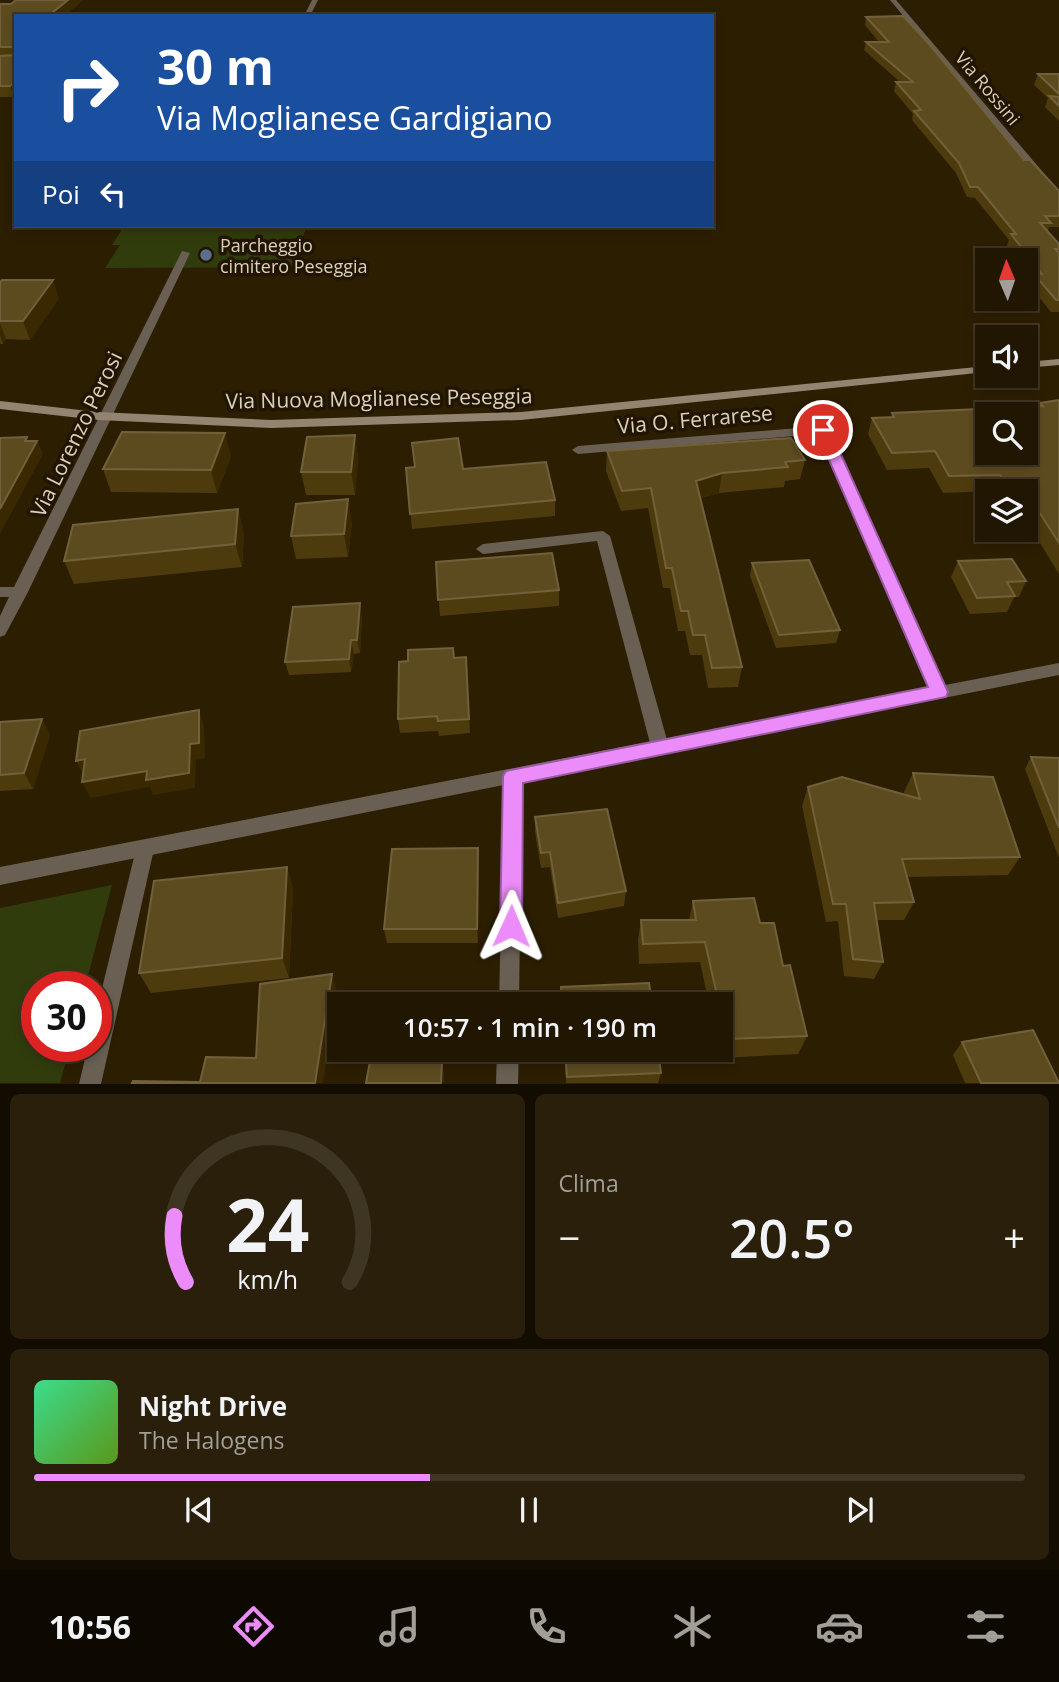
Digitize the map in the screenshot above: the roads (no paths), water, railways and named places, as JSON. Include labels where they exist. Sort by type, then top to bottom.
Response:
[{"type":"main road","points":[[1038,364],[1059,362]]},
{"type":"main road","name":"Via Nuova Moglianese Peseggia","points":[[0,405],[106,416],[271,424],[493,416],[758,393],[975,370]]},
{"type":"street","name":"Via Rossini","points":[[893,0],[1059,197]]},
{"type":"street","name":"Via Lorenzo Perosi","points":[[0,631],[185,253]]},
{"type":"street","name":"Via O. Ferrarese","points":[[578,450],[823,430],[939,692]]},
{"type":"street","points":[[483,549],[603,536],[660,747]]},
{"type":"street","points":[[0,592],[21,592]]},
{"type":"street","points":[[0,876],[1059,669]]},
{"type":"street","points":[[509,992],[513,776]]},
{"type":"street","points":[[90,1083],[145,849]]},
{"type":"street","points":[[508,1062],[508,1083]]},
{"type":"place","name":"Parcheggio cimitero Peseggia","points":[[206,255]]}]
